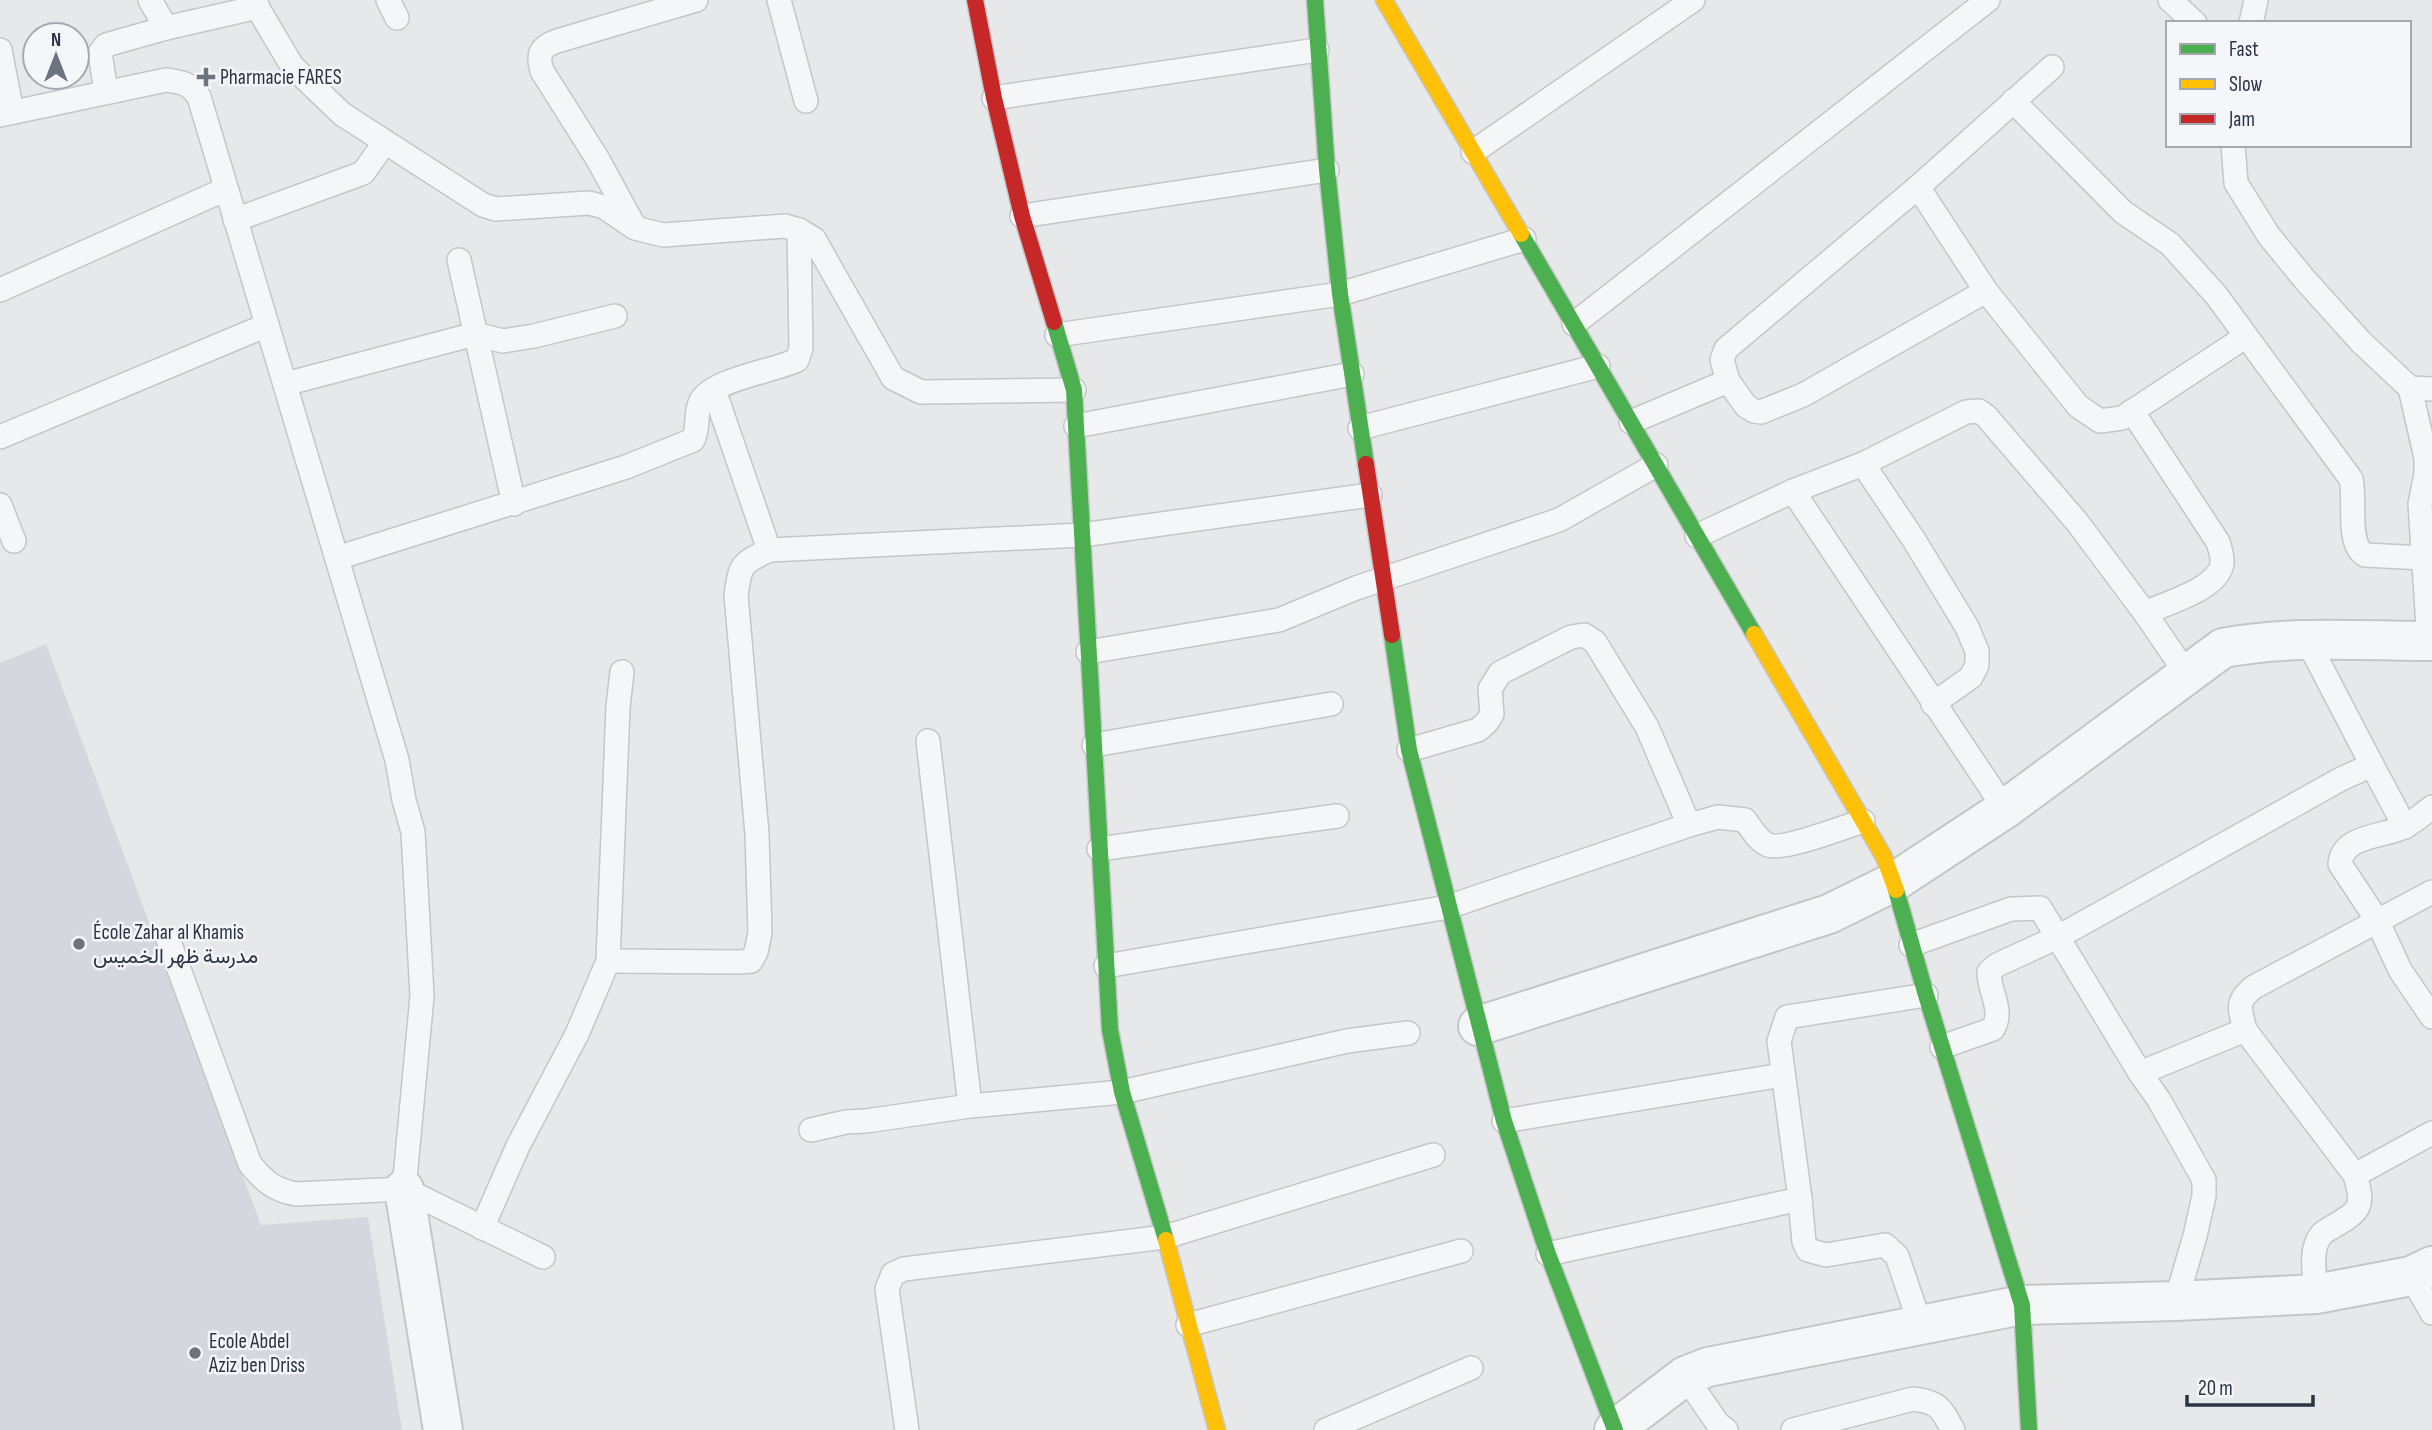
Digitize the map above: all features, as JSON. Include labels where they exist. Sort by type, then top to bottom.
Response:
[{"type":"street","points":[[975,0],[994,98],[1022,216],[1074,390],[1110,1030],[1122,1092],[1165,1237],[1217,1430]]},
{"type":"street","points":[[1315,0],[1327,170],[1340,294],[1409,750],[1504,1121],[1548,1254],[1614,1430],[1685,1376],[1708,1367],[1920,1324],[2022,1305],[2316,1294],[2421,1271]]},
{"type":"street","points":[[1384,0],[1884,857],[1895,882],[1926,995],[2022,1305],[2029,1430]]},
{"type":"street","points":[[1478,1026],[1829,914],[1895,882],[2006,809],[2223,648],[2251,643],[2307,640],[2430,641]]},
{"type":"street","points":[[404,1189],[443,1430]]},
{"type":"lane","points":[[150,0],[166,28]]},
{"type":"lane","points":[[635,228],[597,158],[542,71],[538,57],[541,50],[557,41],[696,0]]},
{"type":"lane","points":[[779,0],[806,101]]},
{"type":"lane","points":[[1473,152],[1693,0]]},
{"type":"lane","points":[[1574,324],[1988,0]]},
{"type":"lane","points":[[2170,0],[2193,21]]},
{"type":"lane","points":[[2251,21],[2256,0]]},
{"type":"lane","points":[[106,92],[100,60],[102,48],[255,4],[292,66],[342,114],[483,205],[496,209],[589,203],[604,207],[635,228],[663,235],[785,226],[799,230],[814,240],[894,378],[908,387],[921,392],[1074,390]]},
{"type":"lane","points":[[0,50],[6,113],[166,80],[184,82],[193,88],[199,97],[397,760],[413,832],[422,996],[404,1189]]},
{"type":"lane","points":[[994,98],[1317,51]]},
{"type":"lane","points":[[1986,291],[1803,395],[1762,412],[1746,406],[1728,381],[1722,360],[1726,349],[1918,187],[2052,67]]},
{"type":"lane","points":[[2013,100],[2123,212],[2170,244],[2216,295],[2351,479],[2354,492],[2355,543],[2359,551],[2365,555],[2424,558]]},
{"type":"lane","points":[[235,220],[363,173],[385,142]]},
{"type":"lane","points":[[2233,147],[2236,183],[2269,236],[2361,342],[2421,389],[2427,458],[2420,503],[2430,641]]},
{"type":"lane","points":[[1022,216],[1327,170]]},
{"type":"lane","points":[[1918,187],[1986,291],[2078,406],[2100,421],[2122,418],[2245,337]]},
{"type":"lane","points":[[0,290],[226,190]]},
{"type":"lane","points":[[337,558],[648,459],[693,440],[698,429],[699,404],[704,397],[723,384],[797,360],[801,348],[799,230]]},
{"type":"lane","points":[[1057,335],[1340,294],[1524,240]]},
{"type":"lane","points":[[459,260],[514,503]]},
{"type":"lane","points":[[285,384],[475,334],[503,341],[615,316]]},
{"type":"lane","points":[[0,437],[267,325]]},
{"type":"lane","points":[[1360,428],[1598,366]]},
{"type":"lane","points":[[1076,426],[1352,374]]},
{"type":"lane","points":[[1631,422],[1728,381]]},
{"type":"lane","points":[[714,390],[769,550]]},
{"type":"lane","points":[[1697,536],[1793,491],[1863,464],[1966,412],[1979,411],[2077,522],[2186,673]]},
{"type":"lane","points":[[2132,411],[2218,542],[2222,562],[2219,573],[2210,584],[2145,613]]},
{"type":"lane","points":[[1863,464],[1914,540],[1967,627],[1977,651],[1977,666],[1971,677],[1933,704]]},
{"type":"lane","points":[[1088,652],[1279,620],[1356,588],[1559,520],[1656,465]]},
{"type":"lane","points":[[1793,491],[1933,704],[2006,809]]},
{"type":"lane","points":[[608,961],[738,962],[751,961],[756,953],[761,933],[757,834],[736,595],[740,570],[745,563],[769,550],[1082,535],[1370,495]]},
{"type":"lane","points":[[0,506],[14,541]]},
{"type":"lane","points":[[1409,750],[1478,730],[1492,714],[1490,689],[1500,673],[1571,637],[1584,635],[1595,642],[1647,727],[1689,825]]},
{"type":"lane","points":[[2307,640],[2405,827]]},
{"type":"lane","points":[[482,1228],[518,1146],[577,1034],[608,961],[618,707],[622,672]]},
{"type":"lane","points":[[1094,745],[1331,704]]},
{"type":"lane","points":[[928,741],[970,1106]]},
{"type":"lane","points":[[1942,1047],[1993,1029],[1998,1020],[1997,1006],[1989,985],[1989,972],[1997,965],[2058,937],[2341,779],[2372,765]]},
{"type":"lane","points":[[2432,808],[2405,827],[2347,845],[2341,854],[2340,863],[2377,920],[2400,970],[2432,1017]]},
{"type":"lane","points":[[1099,849],[1337,816]]},
{"type":"lane","points":[[1106,966],[1448,907],[1718,817],[1745,820],[1760,840],[1769,845],[1785,845],[1863,821]]},
{"type":"lane","points":[[2316,1294],[2314,1248],[2321,1234],[2350,1217],[2359,1208],[2362,1200],[2355,1175],[2245,1030],[2240,1006],[2245,994],[2254,987],[2432,892]]},
{"type":"lane","points":[[1911,945],[2011,909],[2040,908],[2159,1100],[2204,1180],[2204,1196],[2195,1236],[2175,1301]]},
{"type":"lane","points":[[168,939],[250,1164],[264,1181],[280,1192],[296,1194],[404,1189],[543,1257]]},
{"type":"lane","points":[[1920,1324],[1897,1256],[1892,1249],[1885,1245],[1826,1255],[1808,1250],[1804,1241],[1779,1041],[1787,1017],[1926,995]]},
{"type":"lane","points":[[2140,1073],[2245,1030]]},
{"type":"lane","points":[[811,1130],[846,1122],[878,1120],[970,1106],[1122,1092],[1348,1041],[1408,1033]]},
{"type":"lane","points":[[1504,1121],[1782,1075]]},
{"type":"lane","points":[[2355,1175],[2432,1133]]},
{"type":"lane","points":[[907,1430],[888,1306],[887,1289],[894,1274],[904,1269],[1165,1237],[1433,1155]]},
{"type":"lane","points":[[1548,1254],[1800,1199]]},
{"type":"lane","points":[[1188,1325],[1461,1251]]},
{"type":"lane","points":[[2421,1271],[2432,1313]]},
{"type":"lane","points":[[1326,1430],[1471,1368]]},
{"type":"lane","points":[[1685,1376],[1718,1424],[1726,1430]]},
{"type":"lane","points":[[1793,1430],[1913,1399],[1930,1401],[1941,1410],[1952,1430]]},
{"type":"shaded area","points":[[46,644],[261,1225],[368,1217],[402,1430],[0,1430],[0,663]]},
{"type":"traffic: fast","points":[[1315,0],[1327,170],[1340,294],[1366,464]]},
{"type":"traffic: fast","points":[[1521,234],[1754,634]]},
{"type":"traffic: fast","points":[[1054,322],[1074,390],[1110,1030],[1122,1092],[1166,1240]]},
{"type":"traffic: fast","points":[[1392,635],[1409,750],[1504,1121],[1548,1254],[1615,1430]]},
{"type":"traffic: fast","points":[[1896,890],[2022,1305],[2029,1430]]},
{"type":"traffic: slow","points":[[1384,0],[1521,234]]},
{"type":"traffic: slow","points":[[1754,634],[1884,857],[1896,890]]},
{"type":"traffic: slow","points":[[1166,1240],[1217,1430]]},
{"type":"traffic: jam","points":[[975,0],[994,98],[1022,216],[1054,322]]},
{"type":"traffic: jam","points":[[1366,464],[1392,635]]},
{"type":"place","name":"Pharmacie FARES","points":[[206,77]]},
{"type":"place","name":"École Zahar al Khamis مدرسة ظهر الخميس","points":[[79,944]]},
{"type":"place","name":"Ecole Abdel Aziz ben Driss","points":[[195,1353]]}]
